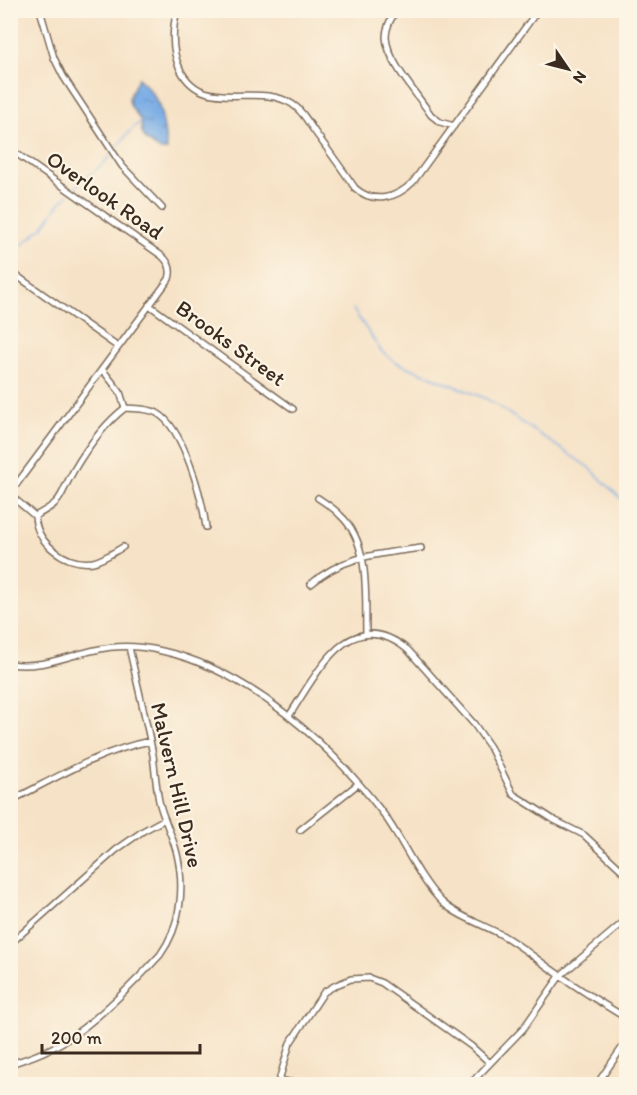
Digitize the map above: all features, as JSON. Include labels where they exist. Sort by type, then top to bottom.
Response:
[{"type":"street","points":[[40,10],[54,58],[63,76],[122,166],[162,208]]},
{"type":"street","points":[[177,10],[172,34],[174,48],[183,74],[191,84],[210,94],[264,95],[291,103],[302,114],[355,188],[363,194],[383,198],[398,194],[413,182],[538,10]]},
{"type":"street","points":[[396,10],[390,20],[386,35],[391,56],[431,115],[437,121],[454,126]]},
{"type":"street","name":"Overlook Road","points":[[10,149],[166,260],[171,273],[149,305]]},
{"type":"street","points":[[10,271],[118,347]]},
{"type":"street","points":[[123,547],[96,561],[83,563],[73,561],[48,546],[35,516],[10,494],[149,305]]},
{"type":"street","name":"Brooks Street","points":[[149,305],[293,409]]},
{"type":"street","points":[[102,369],[120,392],[125,408]]},
{"type":"street","points":[[35,516],[52,508],[58,502],[74,469],[110,420],[125,408],[156,412],[170,425],[190,464],[199,491],[206,527]]},
{"type":"street","points":[[318,498],[342,516],[353,532],[362,557],[366,635]]},
{"type":"street","points":[[311,584],[332,568],[362,557],[421,548]]},
{"type":"street","points":[[289,716],[340,644],[366,635],[397,642],[408,651],[474,724],[500,765],[513,794],[545,815],[584,835],[627,874]]},
{"type":"street","points":[[10,664],[39,664],[98,649],[129,647],[162,651],[200,663],[248,688],[289,716],[320,744],[358,784],[381,811],[444,904],[503,936],[560,976],[627,1018]]},
{"type":"street","name":"Malvern Hill Drive","points":[[10,1064],[37,1055],[76,1034],[147,969],[167,946],[178,915],[181,879],[177,853],[160,802],[150,741],[129,647]]},
{"type":"street","points":[[10,801],[108,753],[150,741]]},
{"type":"street","points":[[300,830],[358,784]]},
{"type":"street","points":[[10,944],[116,849],[165,819]]},
{"type":"street","points":[[470,1084],[523,1029],[560,976],[627,920]]},
{"type":"street","points":[[298,1084],[279,1082],[290,1042],[324,992],[351,979],[369,978],[382,984],[471,1046],[490,1063]]},
{"type":"street","points":[[597,1084],[627,1042]]},
{"type":"water","points":[[138,78],[147,86],[157,102],[167,150],[160,150],[146,140],[142,133],[141,121],[130,105],[129,98]]},
{"type":"waterway","points":[[72,190],[104,163],[141,121]]},
{"type":"waterway","points":[[10,255],[43,227],[69,194]]},
{"type":"waterway","points":[[353,309],[381,351],[395,362],[487,399],[591,469],[626,504]]}]
